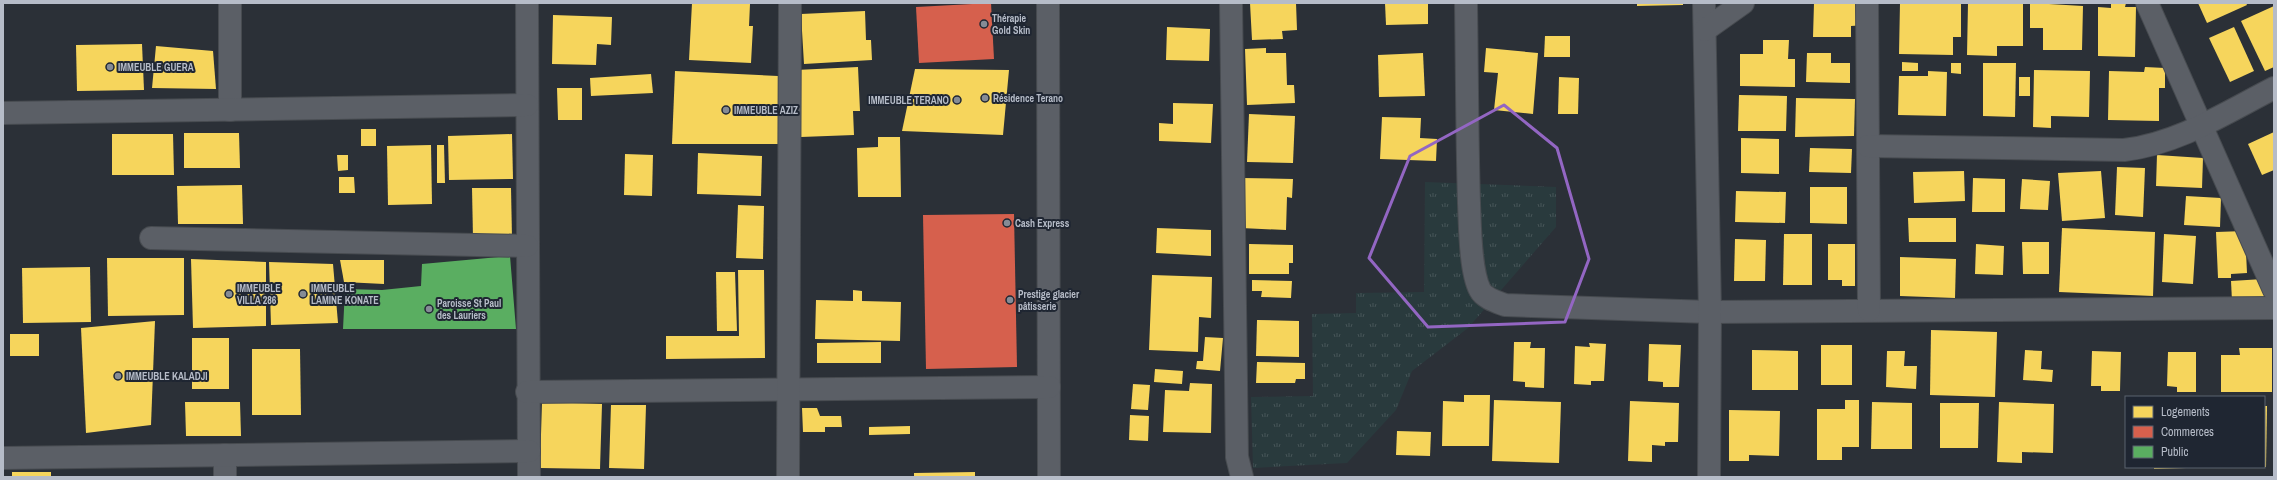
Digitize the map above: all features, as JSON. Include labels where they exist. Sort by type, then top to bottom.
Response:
[{"type":"street","points":[[230,3],[230,110]]},
{"type":"street","points":[[527,3],[527,392],[529,477]]},
{"type":"street","points":[[788,477],[787,390],[790,3]]},
{"type":"street","points":[[1048,3],[1049,477]]},
{"type":"street","points":[[1231,3],[1236,457],[1242,477]]},
{"type":"street","points":[[1466,3],[1470,228],[1475,272],[1481,292],[1491,300],[1506,305],[1710,312],[2274,308]]},
{"type":"street","points":[[1704,3],[1710,312],[1709,477]]},
{"type":"street","points":[[1705,30],[1744,3]]},
{"type":"street","points":[[1867,3],[1869,310]]},
{"type":"street","points":[[2146,3],[2274,290]]},
{"type":"street","points":[[1868,146],[2124,150],[2155,144],[2201,126],[2274,88]]},
{"type":"street","points":[[3,113],[527,105]]},
{"type":"street","points":[[151,238],[527,246]]},
{"type":"street","points":[[527,392],[1049,387]]},
{"type":"street","points":[[3,458],[529,451]]},
{"type":"street","points":[[225,455],[225,477]]},
{"type":"highlighted area","points":[[1504,105],[1557,148],[1589,259],[1565,322],[1428,327],[1369,258],[1410,156]]},
{"type":"green space","points":[[1425,182],[1556,187],[1556,227],[1468,328],[1412,371],[1396,410],[1347,463],[1253,468],[1251,397],[1313,396],[1312,314],[1356,313],[1356,293],[1424,292]]},
{"type":"building: Logements","points":[[692,3],[750,4],[749,26],[753,26],[751,63],[689,60]]},
{"type":"building: Logements","points":[[1250,3],[1296,3],[1297,30],[1282,31],[1283,39],[1252,40]]},
{"type":"building: Logements","points":[[1385,3],[1428,3],[1428,24],[1386,25]]},
{"type":"building: Logements","points":[[1637,3],[1683,3],[1683,5],[1637,6]]},
{"type":"building: Logements","points":[[1814,3],[1866,3],[1866,25],[1851,26],[1851,37],[1813,37]]},
{"type":"building: Logements","points":[[1900,3],[1961,3],[1961,37],[1953,37],[1953,55],[1899,54]]},
{"type":"building: Logements","points":[[1968,3],[2023,3],[2023,46],[1997,46],[1997,56],[1967,55]]},
{"type":"building: Logements","points":[[2030,3],[2083,6],[2082,50],[2043,50],[2043,28],[2030,28]]},
{"type":"building: Logements","points":[[2111,3],[2126,3],[2125,7],[2136,7],[2135,57],[2098,56],[2098,7],[2111,8]]},
{"type":"building: Logements","points":[[2198,3],[2246,3],[2247,5],[2207,23]]},
{"type":"building: Logements","points":[[2274,6],[2274,67],[2265,71],[2241,21]]},
{"type":"building: Logements","points":[[865,11],[866,40],[871,40],[872,60],[804,64],[801,14]]},
{"type":"building: Logements","points":[[553,15],[612,17],[611,45],[597,44],[596,65],[552,64]]},
{"type":"building: Logements","points":[[1167,27],[1210,29],[1209,61],[1166,60]]},
{"type":"building: Logements","points":[[2234,27],[2254,71],[2230,82],[2209,38]]},
{"type":"building: Logements","points":[[1545,36],[1570,36],[1570,57],[1544,57]]},
{"type":"building: Logements","points":[[1763,40],[1789,40],[1788,59],[1795,59],[1795,87],[1740,86],[1740,54],[1763,54]]},
{"type":"building: Logements","name":"IMMEUBLE GUERA","points":[[142,44],[144,90],[77,91],[76,45]]},
{"type":"building: Logements","points":[[156,46],[213,51],[216,89],[152,88]]},
{"type":"building: Logements","points":[[1266,48],[1266,53],[1286,53],[1287,85],[1294,85],[1295,103],[1247,105],[1245,49]]},
{"type":"building: Logements","points":[[1486,48],[1538,53],[1533,114],[1494,110],[1498,73],[1484,72]]},
{"type":"building: Logements","points":[[1423,53],[1425,96],[1379,97],[1378,55]]},
{"type":"building: Logements","points":[[1807,53],[1831,53],[1831,63],[1850,63],[1850,83],[1806,82]]},
{"type":"building: Logements","points":[[1902,62],[1918,63],[1918,71],[1902,71]]},
{"type":"building: Logements","points":[[1951,63],[1961,63],[1961,74],[1951,73]]},
{"type":"building: Logements","points":[[1983,63],[2016,63],[2015,117],[1983,116]]},
{"type":"building: Logements","points":[[858,67],[860,111],[853,111],[854,135],[801,137],[796,70]]},
{"type":"building: Logements","points":[[2145,67],[2165,68],[2165,88],[2159,88],[2159,121],[2108,120],[2109,71],[2144,72]]},
{"type":"building: Logements","name":"IMMEUBLE TERANO","points":[[915,69],[1009,70],[1003,135],[902,131]]},
{"type":"building: Logements","points":[[2034,70],[2090,71],[2089,117],[2051,116],[2051,128],[2033,127]]},
{"type":"building: Logements","name":"IMMEUBLE AZIZ","points":[[675,71],[778,76],[779,144],[672,144]]},
{"type":"building: Logements","points":[[1928,71],[1947,72],[1946,116],[1898,115],[1899,76],[1928,76]]},
{"type":"building: Logements","points":[[651,74],[653,93],[591,96],[590,78]]},
{"type":"building: Logements","points":[[1559,77],[1579,78],[1578,114],[1558,114]]},
{"type":"building: Logements","points":[[2019,77],[2030,77],[2030,96],[2019,96]]},
{"type":"building: Logements","points":[[557,88],[582,88],[582,120],[558,120]]},
{"type":"building: Logements","points":[[1739,95],[1787,96],[1786,131],[1738,131]]},
{"type":"building: Logements","points":[[1796,98],[1855,99],[1854,136],[1795,137]]},
{"type":"building: Logements","points":[[1173,103],[1213,104],[1211,143],[1159,141],[1159,123],[1173,124]]},
{"type":"building: Logements","points":[[1249,114],[1295,116],[1293,163],[1247,162]]},
{"type":"building: Logements","points":[[1382,117],[1421,118],[1420,138],[1437,139],[1436,161],[1380,159]]},
{"type":"building: Logements","points":[[361,129],[376,129],[376,146],[361,146]]},
{"type":"building: Logements","points":[[2274,132],[2274,170],[2262,175],[2248,144]]},
{"type":"building: Logements","points":[[184,133],[239,133],[240,168],[184,168]]},
{"type":"building: Logements","points":[[112,134],[173,134],[174,175],[112,175]]},
{"type":"building: Logements","points":[[512,134],[513,179],[449,180],[448,136]]},
{"type":"building: Logements","points":[[878,137],[900,137],[901,197],[858,197],[857,148],[878,147]]},
{"type":"building: Logements","points":[[1741,138],[1779,139],[1779,174],[1741,173]]},
{"type":"building: Logements","points":[[431,145],[432,204],[388,205],[387,146]]},
{"type":"building: Logements","points":[[437,145],[444,145],[445,183],[437,183]]},
{"type":"building: Logements","points":[[1810,148],[1852,149],[1851,173],[1809,172]]},
{"type":"building: Logements","points":[[698,153],[762,156],[761,196],[697,194]]},
{"type":"building: Logements","points":[[625,154],[653,155],[652,196],[624,195]]},
{"type":"building: Logements","points":[[337,155],[348,155],[348,170],[338,171]]},
{"type":"building: Logements","points":[[2157,155],[2203,158],[2202,188],[2156,186]]},
{"type":"building: Logements","points":[[2117,167],[2145,168],[2143,217],[2115,215]]},
{"type":"building: Logements","points":[[1964,171],[1965,201],[1914,203],[1913,172]]},
{"type":"building: Logements","points":[[2101,171],[2105,218],[2062,221],[2058,173]]},
{"type":"building: Logements","points":[[339,177],[354,177],[355,193],[339,193]]},
{"type":"building: Logements","points":[[1242,178],[1293,179],[1292,198],[1287,197],[1286,230],[1241,228]]},
{"type":"building: Logements","points":[[1973,178],[2005,179],[2005,212],[1972,212]]},
{"type":"building: Logements","points":[[2022,179],[2050,181],[2048,210],[2020,209]]},
{"type":"building: Logements","points":[[242,185],[243,224],[178,224],[177,186]]},
{"type":"building: Logements","points":[[1810,187],[1847,187],[1847,224],[1810,223]]},
{"type":"building: Logements","points":[[472,188],[511,188],[512,238],[473,238]]},
{"type":"building: Logements","points":[[1736,191],[1786,192],[1785,223],[1735,222]]},
{"type":"building: Logements","points":[[2186,196],[2221,198],[2220,227],[2184,225]]},
{"type":"building: Logements","points":[[738,205],[764,206],[763,259],[736,258]]},
{"type":"building: Logements","points":[[1908,218],[1956,218],[1956,242],[1909,242]]},
{"type":"building: Logements","points":[[1157,228],[1211,230],[1211,256],[1156,253]]},
{"type":"building: Logements","points":[[2062,228],[2155,232],[2153,296],[2059,292]]},
{"type":"building: Logements","points":[[2245,231],[2247,273],[2231,274],[2231,278],[2218,278],[2216,232]]},
{"type":"building: Logements","points":[[1784,234],[1812,234],[1812,285],[1783,285]]},
{"type":"building: Logements","points":[[2164,234],[2196,236],[2193,284],[2162,282]]},
{"type":"building: Logements","points":[[1735,239],[1766,240],[1765,281],[1734,281]]},
{"type":"building: Logements","points":[[2022,242],[2049,242],[2049,274],[2023,274]]},
{"type":"building: Logements","points":[[1249,244],[1293,245],[1293,263],[1289,263],[1289,274],[1249,274]]},
{"type":"building: Logements","points":[[1828,244],[1855,244],[1855,286],[1842,286],[1842,280],[1828,280]]},
{"type":"building: Logements","points":[[1976,244],[2004,246],[2003,275],[1975,274]]},
{"type":"building: Logements","points":[[1900,257],[1956,259],[1955,298],[1900,296]]},
{"type":"building: Logements","points":[[107,258],[184,258],[184,315],[108,316]]},
{"type":"building: Logements","name":"IMMEUBLE VILLA 286","points":[[191,259],[266,262],[266,326],[193,328]]},
{"type":"building: Logements","points":[[340,260],[384,260],[384,284],[344,282]]},
{"type":"building: Logements","name":"IMMEUBLE LAMINE KONATE","points":[[269,262],[333,264],[338,323],[271,325]]},
{"type":"building: Logements","points":[[90,267],[91,322],[23,323],[22,268]]},
{"type":"building: Logements","points":[[738,270],[764,270],[765,358],[666,359],[666,336],[739,336]]},
{"type":"building: Logements","points":[[716,272],[735,272],[737,331],[717,331]]},
{"type":"building: Logements","points":[[1152,275],[1212,277],[1211,318],[1199,317],[1198,352],[1149,350]]},
{"type":"building: Logements","points":[[2263,279],[2265,299],[2232,301],[2231,281]]},
{"type":"building: Logements","points":[[1252,280],[1292,281],[1291,298],[1261,297],[1262,291],[1252,291]]},
{"type":"building: Logements","points":[[853,290],[862,291],[862,301],[901,302],[900,341],[815,339],[816,300],[853,301]]},
{"type":"building: Logements","points":[[1257,320],[1299,321],[1299,357],[1256,356]]},
{"type":"building: Logements","name":"IMMEUBLE KALADJI","points":[[155,321],[151,425],[86,433],[81,328]]},
{"type":"building: Logements","points":[[1931,330],[1997,332],[1995,397],[1930,395]]},
{"type":"building: Logements","points":[[10,334],[39,334],[39,356],[10,356]]},
{"type":"building: Logements","points":[[1205,337],[1223,338],[1220,371],[1196,369],[1197,361],[1203,361]]},
{"type":"building: Logements","points":[[192,338],[229,338],[229,389],[192,389]]},
{"type":"building: Logements","points":[[881,342],[881,363],[817,363],[817,343]]},
{"type":"building: Logements","points":[[1514,342],[1531,342],[1530,348],[1545,348],[1544,388],[1525,387],[1525,382],[1513,381]]},
{"type":"building: Logements","points":[[1589,343],[1606,344],[1604,381],[1591,381],[1591,385],[1574,384],[1575,346],[1590,347]]},
{"type":"building: Logements","points":[[1649,344],[1681,345],[1679,387],[1663,387],[1663,382],[1648,381]]},
{"type":"building: Logements","points":[[1821,345],[1852,345],[1852,385],[1821,385]]},
{"type":"building: Logements","points":[[2239,348],[2272,348],[2272,392],[2221,392],[2221,355],[2240,355]]},
{"type":"building: Logements","points":[[252,349],[300,349],[301,415],[252,415]]},
{"type":"building: Logements","points":[[1752,350],[1798,351],[1798,390],[1752,390]]},
{"type":"building: Logements","points":[[2025,350],[2042,351],[2041,369],[2053,370],[2052,382],[2023,380]]},
{"type":"building: Logements","points":[[1887,351],[1905,351],[1904,366],[1917,366],[1916,389],[1886,387]]},
{"type":"building: Logements","points":[[2092,351],[2121,352],[2120,391],[2101,391],[2101,386],[2091,386]]},
{"type":"building: Logements","points":[[2168,352],[2196,352],[2196,392],[2177,392],[2177,387],[2167,386]]},
{"type":"building: Logements","points":[[1257,362],[1305,363],[1305,379],[1296,379],[1295,383],[1256,383]]},
{"type":"building: Logements","points":[[1155,369],[1183,371],[1182,384],[1154,382]]},
{"type":"building: Logements","points":[[1190,383],[1212,384],[1211,433],[1163,432],[1165,390],[1189,391]]},
{"type":"building: Logements","points":[[1133,384],[1150,385],[1148,410],[1131,409]]},
{"type":"building: Logements","points":[[1464,395],[1490,395],[1489,446],[1442,446],[1443,401],[1464,402]]},
{"type":"building: Logements","points":[[1494,400],[1561,402],[1559,463],[1492,461]]},
{"type":"building: Logements","points":[[1845,400],[1859,400],[1859,447],[1842,447],[1842,460],[1817,460],[1817,409],[1845,409]]},
{"type":"building: Logements","points":[[1630,401],[1679,403],[1678,442],[1665,442],[1665,446],[1652,445],[1652,462],[1628,461]]},
{"type":"building: Logements","points":[[185,402],[240,402],[241,436],[186,436]]},
{"type":"building: Logements","points":[[542,402],[602,404],[600,469],[540,468]]},
{"type":"building: Logements","points":[[1872,402],[1912,403],[1912,449],[1871,449]]},
{"type":"building: Logements","points":[[1999,402],[2054,404],[2053,453],[2022,452],[2022,463],[1997,462]]},
{"type":"building: Logements","points":[[1940,403],[1979,403],[1978,448],[1940,448]]},
{"type":"building: Logements","points":[[611,405],[646,405],[644,469],[609,468]]},
{"type":"building: Logements","points":[[2265,406],[2267,406],[2266,467]]},
{"type":"building: Logements","points":[[802,408],[817,408],[820,416],[841,416],[842,427],[825,427],[825,432],[803,432]]},
{"type":"building: Logements","points":[[1729,410],[1780,411],[1779,456],[1749,455],[1749,461],[1729,461]]},
{"type":"building: Logements","points":[[1130,415],[1149,416],[1148,441],[1129,440]]},
{"type":"building: Logements","points":[[910,426],[910,434],[869,435],[869,427]]},
{"type":"building: Logements","points":[[1397,431],[1431,432],[1430,456],[1396,455]]},
{"type":"building: Logements","points":[[2154,468],[2186,468],[2154,469]]},
{"type":"building: Logements","points":[[12,472],[51,472],[51,477],[12,477]]},
{"type":"building: Logements","points":[[975,472],[975,477],[914,477],[914,473]]},
{"type":"building: Commerces","points":[[991,3],[994,59],[919,63],[916,7]]},
{"type":"building: Commerces","points":[[1014,214],[1017,367],[926,369],[923,215]]},
{"type":"building: Public","name":"Paroisse St Paul des Lauriers","points":[[510,256],[516,329],[343,329],[345,289],[382,290],[421,286],[422,264]]},
{"type":"place","name":"Thérapie Gold Skin","points":[[984,24]]},
{"type":"place","name":"IMMEUBLE GUERA","points":[[110,67]]},
{"type":"place","name":"Résidence Terano","points":[[985,98]]},
{"type":"place","name":"IMMEUBLE TERANO","points":[[957,100]]},
{"type":"place","name":"IMMEUBLE AZIZ","points":[[726,110]]},
{"type":"place","name":"Cash Express","points":[[1007,223]]},
{"type":"place","name":"IMMEUBLE VILLA 286","points":[[229,294]]},
{"type":"place","name":"IMMEUBLE LAMINE KONATE","points":[[303,294]]},
{"type":"place","name":"Prestige glacier pâtisserie","points":[[1010,300]]},
{"type":"place","name":"Paroisse St Paul des Lauriers","points":[[429,309]]},
{"type":"place","name":"IMMEUBLE KALADJI","points":[[118,376]]}]
